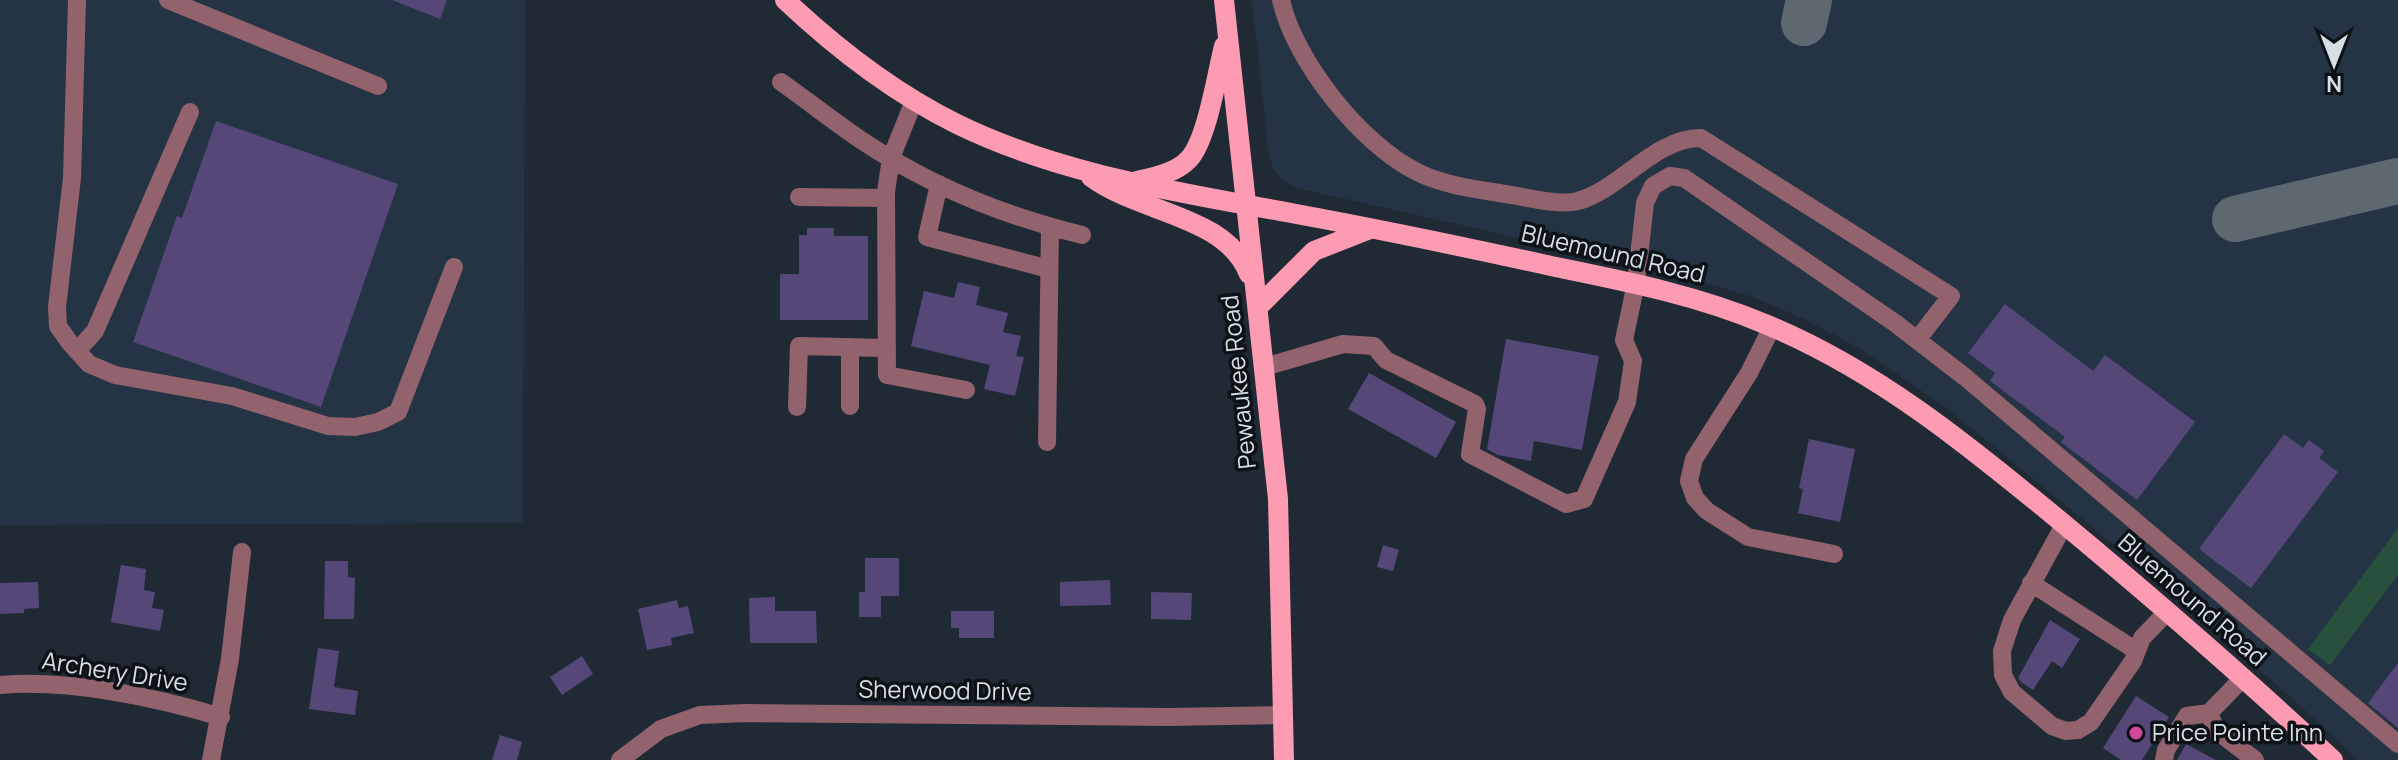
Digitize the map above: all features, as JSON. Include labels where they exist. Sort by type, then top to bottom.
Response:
[{"type":"main road","name":"Bluemound Road","points":[[785,0],[843,50],[914,101],[992,140],[1080,169],[1133,182],[1636,283],[1715,305],[1772,327],[1854,367],[1915,407],[2064,525],[2168,611],[2333,760]]},
{"type":"main road","name":"Pewaukee Road","points":[[1224,0],[1278,499],[1284,760]]},
{"type":"main road","points":[[1133,182],[1174,170],[1191,156],[1204,129],[1228,34]]},
{"type":"main road","points":[[1080,169],[1119,195],[1217,234],[1240,254],[1257,300],[1314,251],[1373,228]]},
{"type":"street","points":[[77,0],[72,178],[57,307],[58,326],[89,364],[115,375],[232,396],[328,426],[355,427],[378,422],[398,412],[454,267]]},
{"type":"street","points":[[168,0],[378,86]]},
{"type":"street","points":[[1281,0],[1288,27],[1339,104],[1393,158],[1420,174],[1520,197],[1575,202],[1595,193],[1666,148],[1691,138],[1701,138],[1951,296],[1917,340]]},
{"type":"street","points":[[781,82],[861,140],[939,184],[1002,211],[1082,235]]},
{"type":"street","points":[[914,101],[891,158],[886,198],[887,375],[966,390]]},
{"type":"street","points":[[77,351],[95,331],[190,112]]},
{"type":"street","points":[[1264,367],[1343,344],[1374,346],[1386,360],[1475,404],[1477,409],[1470,454],[1566,504],[1584,499],[1627,402],[1633,361],[1624,340],[1636,283],[1645,203],[1653,186],[1670,176],[1684,178],[1917,340],[1965,377],[2398,744]]},
{"type":"street","points":[[939,184],[927,237],[1049,269]]},
{"type":"street","points":[[799,197],[886,198]]},
{"type":"street","points":[[1047,442],[1050,227]]},
{"type":"street","points":[[1772,327],[1749,373],[1694,459],[1689,481],[1695,498],[1707,511],[1748,537],[1834,554]]},
{"type":"street","points":[[797,407],[799,346],[886,348]]},
{"type":"street","points":[[850,347],[850,406]]},
{"type":"street","points":[[2064,525],[2012,620],[2002,651],[2003,675],[2012,692],[2052,726],[2066,731],[2078,730],[2091,722],[2133,661],[2142,638],[2168,611]]},
{"type":"street","points":[[211,760],[221,717],[242,552]]},
{"type":"street","points":[[2031,583],[2135,650]]},
{"type":"street","points":[[2164,760],[2166,750],[2187,716],[2209,713],[2243,678]]},
{"type":"street","name":"Archery Drive","points":[[0,685],[56,684],[141,698],[221,717]]},
{"type":"street","points":[[2209,713],[2216,730],[2255,760]]},
{"type":"street","name":"Sherwood Drive","points":[[620,760],[649,736],[700,715],[1283,715]]},
{"type":"shaded area","points":[[0,0],[525,0],[523,523],[0,525]]},
{"type":"shaded area","points":[[1252,0],[2398,0],[2398,760],[2357,760],[2181,600],[1947,408],[1857,347],[1806,320],[1753,297],[1673,273],[1297,188],[1284,181],[1273,169],[1268,147]]},
{"type":"green space","points":[[2398,528],[2398,575],[2330,665],[2308,649]]},
{"type":"building","points":[[392,0],[447,0],[440,19]]},
{"type":"building","points":[[216,121],[398,184],[321,407],[133,342],[177,216],[182,218]]},
{"type":"building","points":[[807,228],[834,228],[834,236],[868,236],[868,320],[780,320],[780,274],[799,274],[799,235],[807,235]]},
{"type":"building","points":[[958,282],[980,287],[976,305],[1008,313],[1003,332],[1021,336],[1016,356],[1024,357],[1015,396],[984,389],[990,365],[911,346],[924,291],[954,298]]},
{"type":"building","points":[[2005,304],[2093,371],[2105,355],[2195,422],[2137,500],[2061,442],[2065,437],[1990,381],[1995,373],[1968,353]]},
{"type":"building","points":[[1506,339],[1599,356],[1582,450],[1534,441],[1531,461],[1498,455],[1487,449]]},
{"type":"building","points":[[1369,373],[1456,422],[1436,458],[1348,409]]},
{"type":"building","points":[[2284,434],[2303,448],[2309,440],[2324,451],[2319,458],[2338,472],[2251,588],[2199,549]]},
{"type":"building","points":[[1809,439],[1855,449],[1840,522],[1798,513],[1803,489],[1799,488]]},
{"type":"building","points":[[1383,545],[1399,550],[1393,571],[1377,567]]},
{"type":"building","points":[[865,558],[899,558],[899,596],[881,596],[881,617],[859,617],[859,592],[865,592]]},
{"type":"building","points":[[325,561],[348,561],[348,577],[355,578],[354,619],[324,619]]},
{"type":"building","points":[[121,565],[146,569],[144,590],[155,592],[152,608],[164,610],[160,631],[111,622]]},
{"type":"building","points":[[1110,580],[1111,605],[1060,606],[1060,582]]},
{"type":"building","points":[[38,582],[39,608],[24,609],[24,613],[0,614],[0,583]]},
{"type":"building","points":[[1151,592],[1192,593],[1191,620],[1151,619]]},
{"type":"building","points":[[775,597],[775,611],[816,611],[817,643],[750,643],[749,598]]},
{"type":"building","points":[[677,600],[679,608],[688,606],[694,633],[671,638],[672,645],[647,650],[638,609]]},
{"type":"building","points":[[951,611],[994,611],[994,638],[959,638],[959,628],[951,628]]},
{"type":"building","points":[[2050,620],[2080,639],[2062,668],[2052,661],[2033,690],[2018,678]]},
{"type":"building","points":[[318,648],[339,651],[334,687],[358,691],[355,715],[309,709]]},
{"type":"building","points":[[582,656],[593,674],[562,695],[550,677]]},
{"type":"building","points":[[2398,663],[2398,728],[2368,703]]},
{"type":"building","name":"Price Pointe Inn","points":[[2136,696],[2169,717],[2142,760],[2121,760],[2103,748]]},
{"type":"building","points":[[500,735],[522,742],[517,760],[492,760]]},
{"type":"building","points":[[2186,744],[2216,760],[2177,760]]},
{"type":"taxiway","points":[[1804,23],[1809,0]]},
{"type":"taxiway","points":[[2235,219],[2398,181]]},
{"type":"place","name":"Price Pointe Inn","points":[[2136,733]]}]
